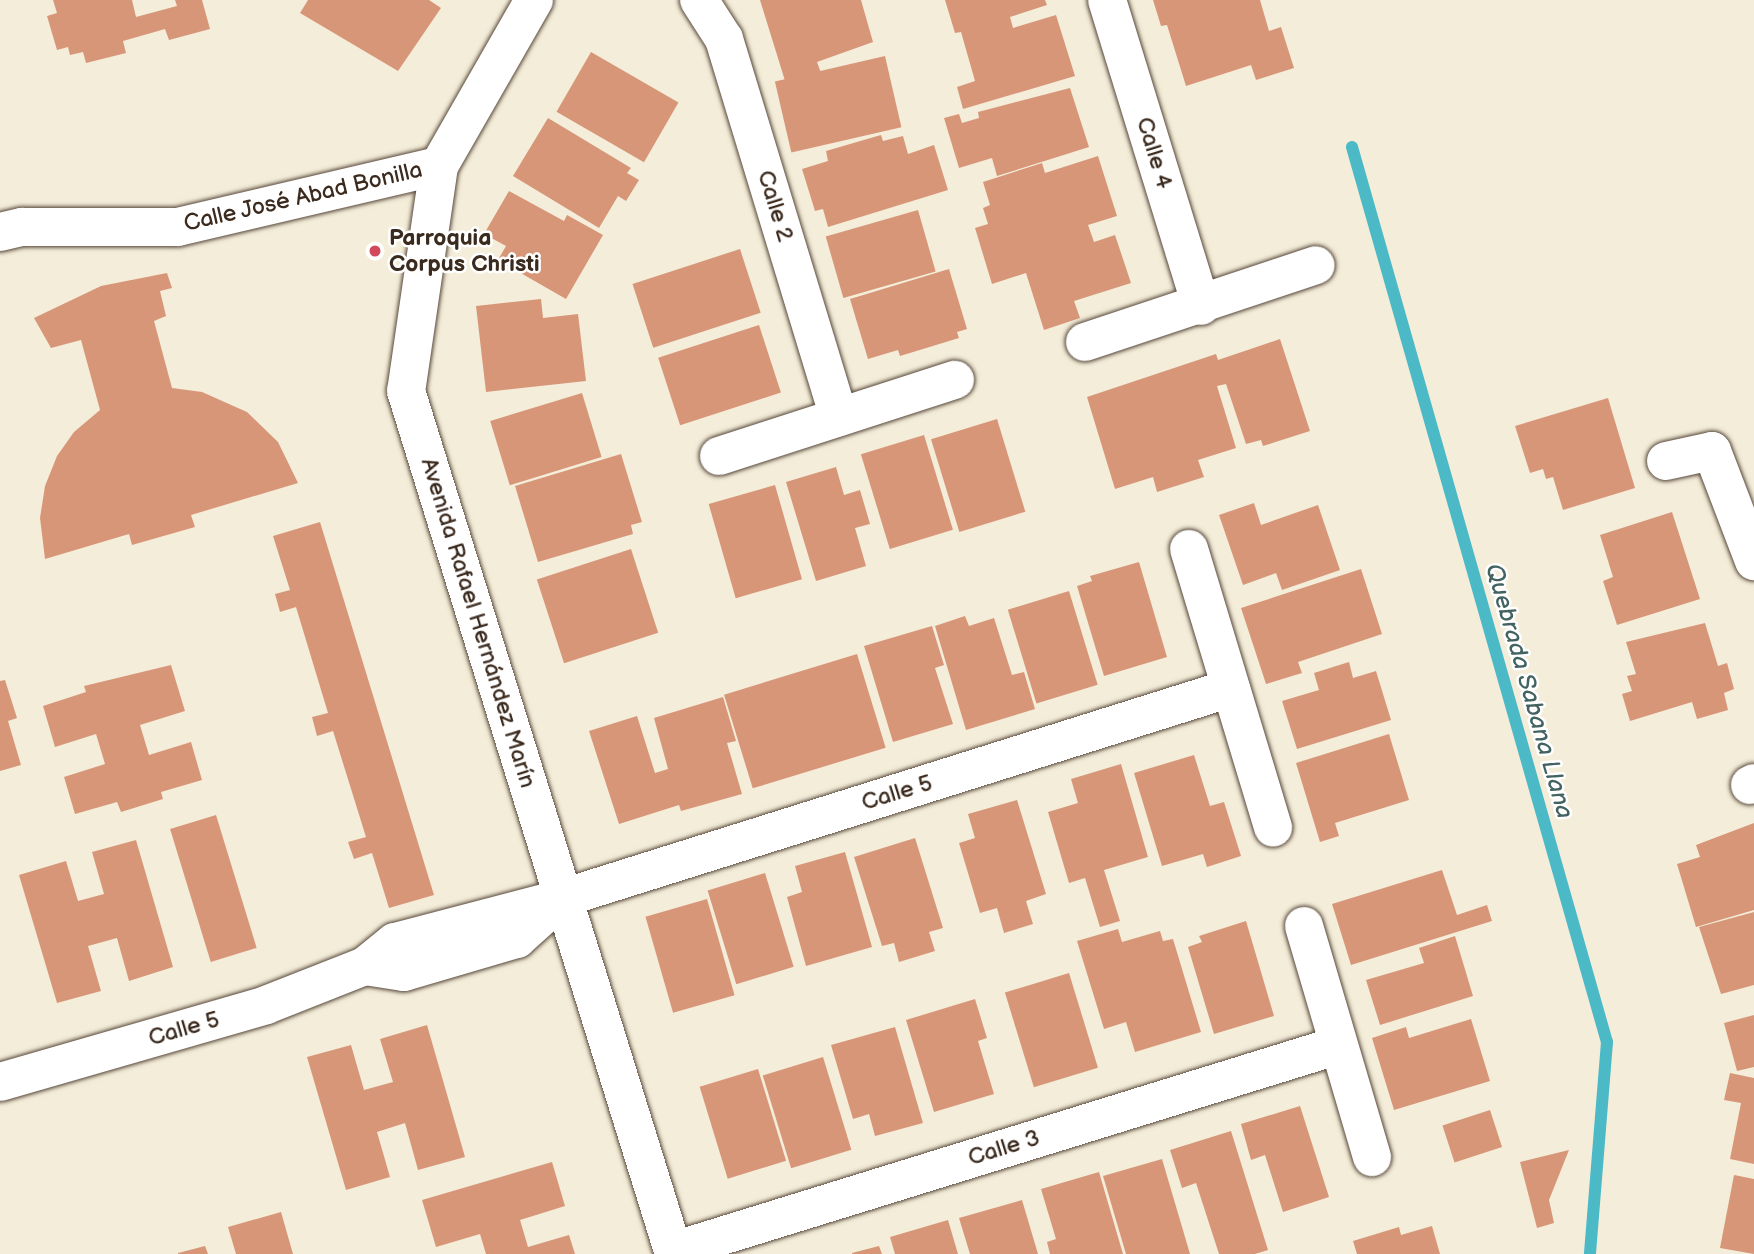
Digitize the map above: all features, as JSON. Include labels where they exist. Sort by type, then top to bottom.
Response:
[{"type":"street","name":"Avenida Rafael Hernández Marín","points":[[534,0],[439,166],[406,391],[673,1252]]},
{"type":"street","name":"Calle 2","points":[[699,0],[724,39],[839,417]]},
{"type":"street","name":"Calle 4","points":[[1107,0],[1202,306]]},
{"type":"street","name":"Calle José Abad Bonilla","points":[[0,232],[22,227],[178,227],[439,166]]},
{"type":"street","points":[[1085,342],[1202,306],[1316,265]]},
{"type":"street","points":[[719,456],[955,380]]},
{"type":"street","points":[[1666,461],[1712,451],[1750,536]]},
{"type":"street","points":[[1189,549],[1273,828]]},
{"type":"street","name":"Calle 5","points":[[0,1082],[266,1005],[365,966],[395,942],[563,898],[1231,688]]},
{"type":"street","points":[[1304,926],[1336,1046],[1372,1157]]},
{"type":"street","name":"Calle 3","points":[[673,1252],[1336,1046]]},
{"type":"building","points":[[53,0],[132,0],[136,17],[177,6],[175,0],[202,0],[210,29],[169,40],[165,29],[123,41],[126,53],[86,63],[83,52],[70,55],[68,47],[57,50],[47,16],[57,13]]},
{"type":"building","points":[[308,0],[429,0],[441,8],[398,71],[300,13]]},
{"type":"building","points":[[760,0],[861,0],[873,42],[817,62],[821,73],[786,84]]},
{"type":"building","points":[[945,0],[1045,0],[1047,5],[1010,17],[1013,28],[1056,15],[1075,76],[963,109],[957,87],[975,81],[961,32],[955,33]]},
{"type":"building","points":[[1153,0],[1260,0],[1269,31],[1281,27],[1294,68],[1256,80],[1251,65],[1186,86],[1167,25],[1161,26]]},
{"type":"building","points":[[591,52],[678,102],[644,162],[556,112]]},
{"type":"building","points":[[885,56],[901,127],[791,153],[775,81]]},
{"type":"building","points":[[1070,88],[1089,147],[997,176],[992,158],[959,168],[944,118],[959,114],[962,123],[979,118],[978,112]]},
{"type":"building","points":[[548,118],[631,168],[627,173],[639,180],[626,201],[618,196],[599,228],[513,176]]},
{"type":"building","points":[[881,135],[883,141],[903,136],[908,154],[934,145],[948,190],[828,227],[823,209],[815,211],[802,169],[828,161],[826,151]]},
{"type":"building","points":[[1098,156],[1117,216],[1088,225],[1094,242],[1115,235],[1131,283],[1074,301],[1080,318],[1044,330],[1026,273],[992,284],[975,228],[988,224],[983,208],[990,205],[983,182],[1042,163],[1045,173]]},
{"type":"building","points":[[509,191],[564,221],[567,215],[603,235],[566,299],[498,260],[506,246],[484,234]]},
{"type":"building","points":[[918,210],[936,272],[843,298],[826,236]]},
{"type":"building","points":[[740,249],[761,313],[653,348],[633,284]]},
{"type":"building","points":[[949,269],[967,329],[957,332],[959,338],[900,356],[898,350],[868,359],[850,299]]},
{"type":"building","points":[[167,273],[172,288],[160,291],[166,316],[154,321],[172,388],[202,392],[247,412],[278,442],[298,483],[191,515],[195,527],[132,545],[129,534],[45,559],[40,518],[45,486],[57,456],[74,432],[100,410],[81,340],[51,348],[34,318],[101,286]]},
{"type":"building","points":[[541,299],[543,318],[578,314],[586,381],[486,392],[476,306]]},
{"type":"building","points":[[759,325],[781,393],[680,425],[658,358]]},
{"type":"building","points":[[1280,339],[1310,431],[1263,446],[1261,440],[1246,444],[1226,384],[1217,386],[1236,448],[1198,460],[1204,477],[1157,492],[1153,477],[1115,489],[1087,397],[1216,354],[1218,360]]},
{"type":"building","points":[[582,393],[602,457],[510,485],[490,421]]},
{"type":"building","points":[[1608,398],[1635,488],[1563,510],[1553,477],[1546,479],[1543,469],[1530,473],[1515,426]]},
{"type":"building","points":[[997,419],[1025,512],[959,532],[931,439]]},
{"type":"building","points":[[924,435],[953,530],[890,549],[861,454]]},
{"type":"building","points":[[621,454],[642,522],[631,525],[633,534],[538,562],[515,486]]},
{"type":"building","points":[[836,467],[844,495],[860,490],[870,524],[855,528],[866,566],[816,581],[786,482]]},
{"type":"building","points":[[775,485],[802,579],[736,598],[709,504]]},
{"type":"building","points":[[1254,503],[1261,525],[1318,505],[1340,570],[1282,590],[1276,573],[1243,585],[1219,515]]},
{"type":"building","points":[[1672,512],[1700,599],[1617,625],[1603,581],[1613,577],[1600,535]]},
{"type":"building","points":[[320,522],[434,895],[389,908],[372,853],[354,859],[348,842],[366,837],[333,731],[317,736],[312,717],[328,713],[296,607],[280,612],[275,594],[290,590],[273,536]]},
{"type":"building","points":[[631,549],[658,633],[564,663],[537,580]]},
{"type":"building","points":[[1139,562],[1167,657],[1104,676],[1077,586],[1092,581],[1090,576]]},
{"type":"building","points":[[1361,569],[1382,634],[1298,662],[1302,673],[1266,684],[1241,608]]},
{"type":"building","points":[[1069,591],[1098,685],[1036,703],[1008,610]]},
{"type":"building","points":[[965,616],[969,626],[994,618],[1012,675],[1024,672],[1035,709],[966,730],[935,626]]},
{"type":"building","points":[[1705,623],[1718,666],[1727,663],[1734,689],[1724,693],[1728,710],[1697,719],[1692,702],[1630,721],[1622,694],[1632,691],[1627,676],[1636,674],[1626,642]]},
{"type":"building","points":[[932,626],[944,665],[935,668],[953,724],[893,742],[864,646]]},
{"type":"building","points":[[857,654],[886,748],[753,788],[724,695]]},
{"type":"building","points":[[1349,662],[1353,678],[1376,671],[1391,720],[1297,749],[1282,701],[1319,690],[1314,673]]},
{"type":"building","points":[[171,665],[185,711],[140,725],[149,755],[191,742],[202,780],[161,792],[163,799],[121,812],[117,802],[75,814],[64,777],[105,764],[96,734],[55,747],[43,706],[86,692],[84,686]]},
{"type":"building","points":[[5,680],[17,718],[8,721],[21,765],[0,771],[0,681]]},
{"type":"building","points":[[723,697],[736,741],[727,743],[742,794],[681,811],[679,805],[619,824],[589,731],[637,716],[655,773],[668,769],[670,776],[654,718]]},
{"type":"building","points":[[1389,734],[1409,800],[1335,823],[1339,836],[1320,842],[1296,763]]},
{"type":"building","points":[[1194,755],[1210,806],[1224,802],[1241,856],[1207,867],[1203,854],[1162,866],[1134,773]]},
{"type":"building","points":[[1121,764],[1148,857],[1104,870],[1120,921],[1100,927],[1085,878],[1069,883],[1048,812],[1078,803],[1071,779]]},
{"type":"building","points":[[1017,800],[1046,894],[1026,901],[1033,924],[1004,933],[997,908],[980,913],[959,843],[975,838],[968,814]]},
{"type":"building","points":[[216,815],[257,948],[211,962],[170,829]]},
{"type":"building","points":[[1754,823],[1754,910],[1696,927],[1677,864],[1700,857],[1696,845]]},
{"type":"building","points":[[915,838],[943,928],[929,932],[935,951],[899,962],[894,943],[882,946],[854,857]]},
{"type":"building","points":[[136,840],[173,967],[129,981],[117,938],[88,946],[101,991],[57,1003],[19,875],[66,861],[78,901],[104,894],[92,852]]},
{"type":"building","points":[[845,852],[872,947],[806,966],[787,897],[802,892],[795,866]]},
{"type":"building","points":[[1442,870],[1457,915],[1487,905],[1492,921],[1351,965],[1332,904]]},
{"type":"building","points":[[765,873],[794,967],[736,984],[708,891]]},
{"type":"building","points":[[707,899],[735,995],[673,1013],[645,917]]},
{"type":"building","points":[[1754,912],[1754,985],[1721,994],[1699,927]]},
{"type":"building","points":[[1246,921],[1274,1016],[1214,1034],[1188,947],[1202,942],[1199,936]]},
{"type":"building","points":[[1118,929],[1122,942],[1160,931],[1163,941],[1173,939],[1201,1032],[1135,1052],[1126,1022],[1104,1029],[1077,941]]},
{"type":"building","points":[[1455,936],[1473,996],[1380,1025],[1366,980],[1424,963],[1419,948]]},
{"type":"building","points":[[1069,973],[1098,1068],[1034,1087],[1005,993]]},
{"type":"building","points":[[975,999],[987,1038],[978,1041],[994,1094],[934,1112],[906,1020]]},
{"type":"building","points":[[1754,1015],[1754,1067],[1737,1071],[1724,1023]]},
{"type":"building","points":[[1471,1019],[1490,1081],[1394,1110],[1372,1038],[1406,1027],[1409,1038]]},
{"type":"building","points":[[427,1025],[465,1157],[418,1170],[405,1123],[377,1132],[390,1177],[346,1190],[307,1057],[351,1045],[364,1090],[393,1082],[380,1039]]},
{"type":"building","points":[[895,1027],[923,1123],[875,1136],[869,1114],[853,1119],[831,1045]]},
{"type":"building","points":[[823,1057],[851,1150],[791,1168],[763,1075]]},
{"type":"building","points":[[758,1069],[786,1161],[728,1179],[700,1087]]},
{"type":"building","points":[[1730,1073],[1754,1078],[1754,1164],[1730,1159],[1741,1103],[1724,1100]]},
{"type":"building","points":[[1300,1106],[1329,1197],[1283,1212],[1265,1155],[1251,1160],[1241,1124]]},
{"type":"building","points":[[1490,1110],[1502,1147],[1454,1163],[1442,1125]]},
{"type":"building","points":[[1231,1131],[1268,1250],[1255,1254],[1219,1254],[1196,1183],[1182,1188],[1170,1150]]},
{"type":"building","points":[[1569,1150],[1549,1200],[1554,1223],[1537,1228],[1520,1162]]},
{"type":"building","points":[[1162,1159],[1190,1254],[1126,1254],[1103,1176]]},
{"type":"building","points":[[552,1162],[565,1206],[520,1220],[528,1247],[569,1235],[575,1254],[486,1254],[480,1234],[436,1247],[422,1200]]},
{"type":"building","points":[[1099,1172],[1123,1254],[1050,1254],[1047,1242],[1056,1239],[1041,1189]]},
{"type":"building","points":[[1734,1175],[1754,1179],[1754,1254],[1720,1248]]},
{"type":"building","points":[[1022,1200],[1038,1254],[970,1254],[959,1218]]},
{"type":"building","points":[[281,1212],[293,1254],[236,1254],[228,1227]]},
{"type":"building","points":[[948,1220],[958,1254],[895,1254],[890,1237]]},
{"type":"building","points":[[1432,1226],[1440,1254],[1357,1254],[1353,1241],[1399,1227],[1401,1235]]},
{"type":"building","points":[[205,1246],[208,1254],[178,1254],[178,1253]]},
{"type":"building","points":[[879,1246],[882,1254],[852,1254],[852,1253]]},
{"type":"waterway","name":"Quebrada Sabana Llana","points":[[1352,147],[1607,1042],[1590,1254]]},
{"type":"place","name":"Parroquia Corpus Christi","points":[[375,251]]}]
